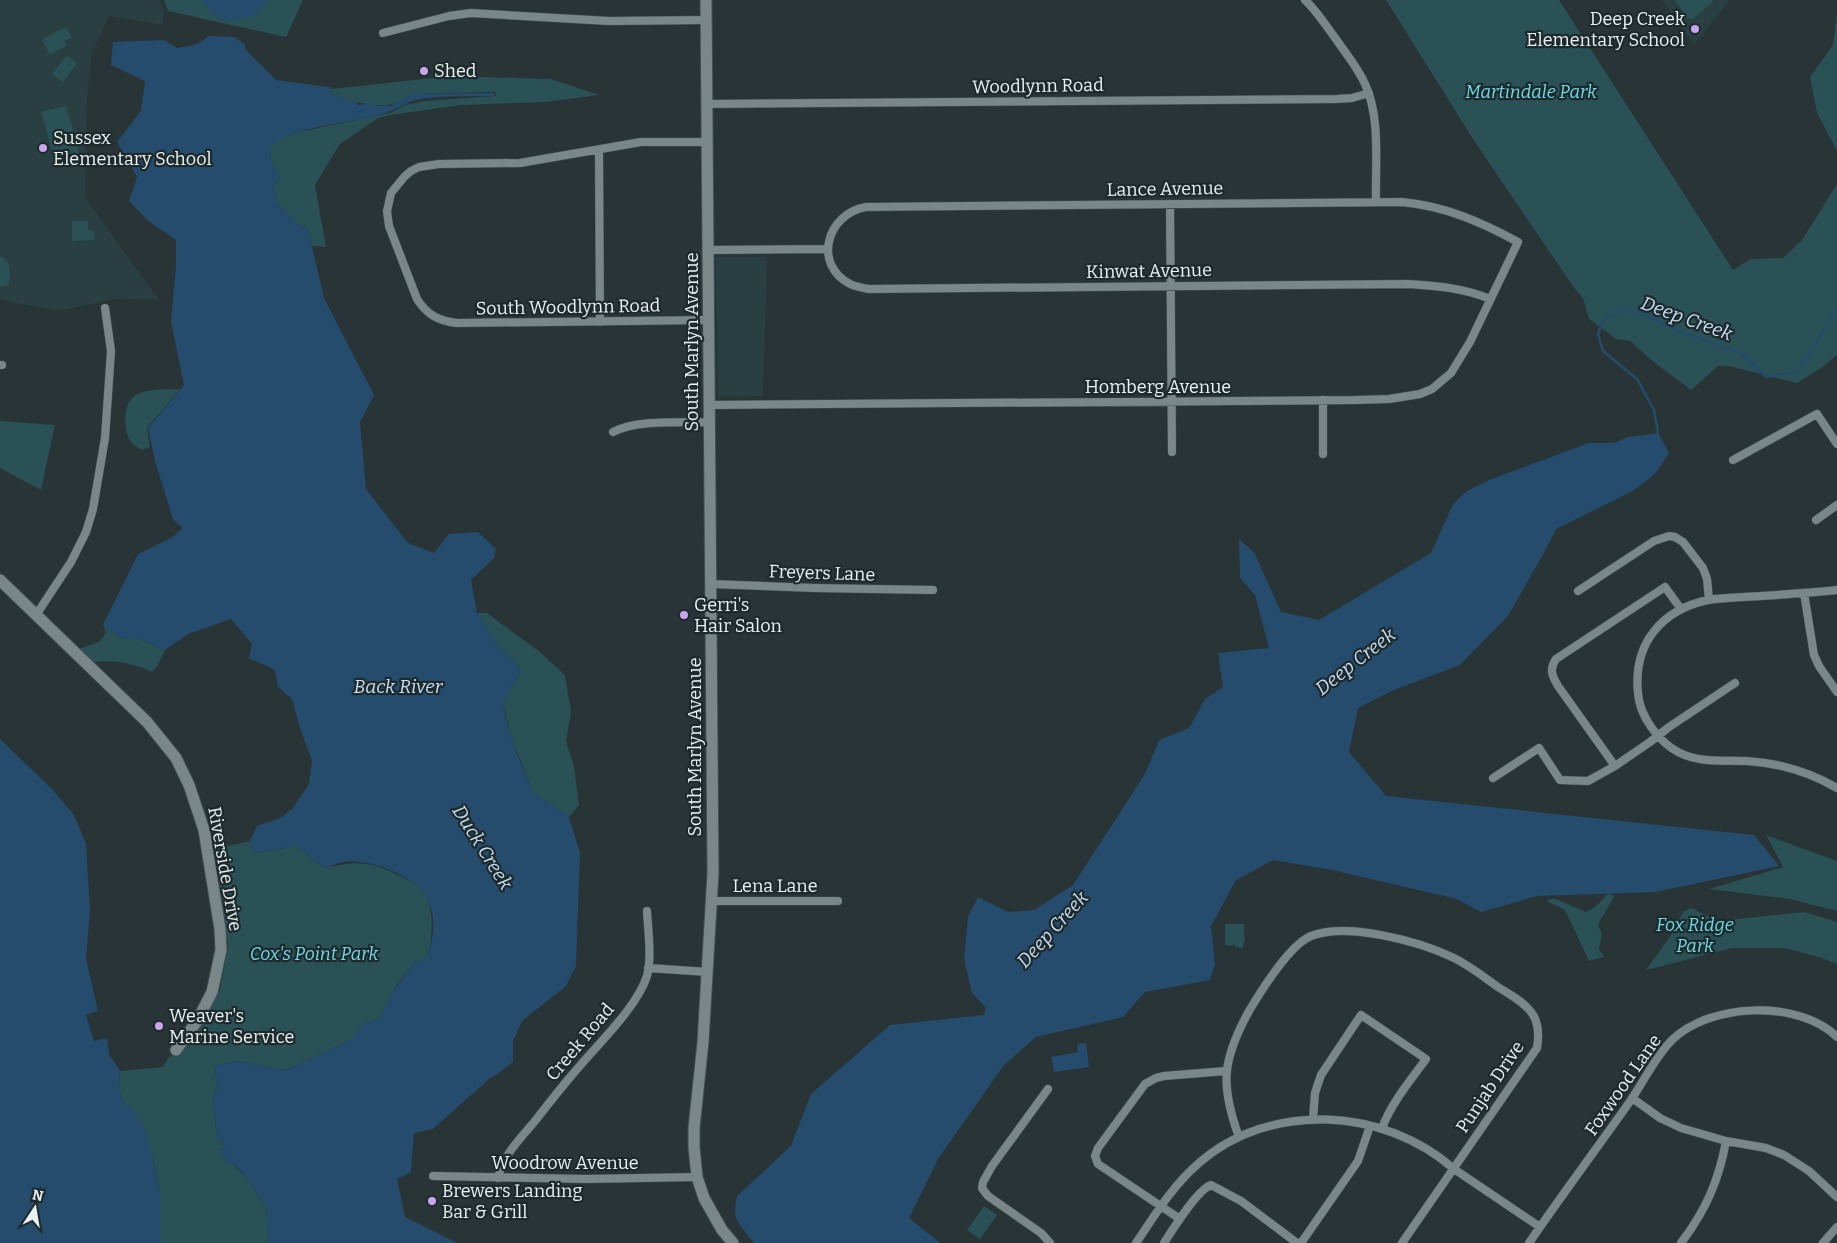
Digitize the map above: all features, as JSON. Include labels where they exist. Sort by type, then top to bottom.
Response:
[{"type":"street","name":"South Marlyn Avenue","points":[[706,0],[713,816],[712,902],[708,972],[694,1128],[694,1147],[697,1177],[711,1214],[733,1243]]},
{"type":"street","points":[[1305,0],[1314,9],[1347,55],[1369,93],[1375,127],[1376,202]]},
{"type":"street","points":[[383,34],[449,16],[471,13],[609,22],[706,20]]},
{"type":"street","name":"Woodlynn Road","points":[[707,104],[1330,99],[1352,98],[1369,93]]},
{"type":"street","points":[[600,322],[599,150],[641,142],[707,142]]},
{"type":"street","name":"South Woodlynn Road","points":[[599,150],[520,163],[428,166],[411,171],[396,186],[388,202],[387,211],[389,226],[417,299],[430,315],[439,320],[457,323],[708,320]]},
{"type":"street","name":"Lance Avenue","points":[[828,250],[829,238],[836,223],[851,212],[866,207],[1376,202],[1418,204],[1448,210],[1496,230],[1518,242]]},
{"type":"street","points":[[1170,204],[1172,452]]},
{"type":"street","name":"Homberg Avenue","points":[[709,405],[1172,402],[1389,399],[1406,397],[1432,389],[1452,373],[1518,242]]},
{"type":"street","points":[[709,250],[828,250]]},
{"type":"street","name":"Kinwat Avenue","points":[[828,250],[838,275],[851,284],[869,289],[1409,284],[1443,286],[1490,298]]},
{"type":"street","points":[[36,615],[71,562],[86,532],[93,509],[105,438],[110,351],[105,308]]},
{"type":"street","points":[[1323,400],[1323,454]]},
{"type":"street","points":[[1733,460],[1817,414],[1837,444]]},
{"type":"street","points":[[613,432],[623,426],[636,424],[710,422]]},
{"type":"street","points":[[1816,520],[1837,505]]},
{"type":"street","points":[[1578,591],[1654,541],[1669,536],[1683,542],[1703,568],[1707,579],[1709,600]]},
{"type":"street","name":"Riverside Drive","points":[[0,580],[160,736],[183,771],[201,817],[220,929],[221,950],[212,992],[197,1021],[176,1050]]},
{"type":"street","name":"Freyers Lane","points":[[711,584],[933,590]]},
{"type":"street","points":[[1615,766],[1558,686],[1552,675],[1552,664],[1556,659],[1665,587],[1681,608]]},
{"type":"street","points":[[1837,590],[1709,600],[1681,608],[1666,617],[1651,635],[1645,645],[1638,671],[1638,696],[1641,707],[1659,736],[1678,753],[1704,759],[1774,764],[1819,777],[1837,788]]},
{"type":"street","points":[[1804,593],[1814,655],[1819,666],[1837,692]]},
{"type":"street","points":[[1493,778],[1539,748],[1560,780],[1588,781],[1615,766],[1735,683]]},
{"type":"street","name":"Lena Lane","points":[[712,902],[838,901]]},
{"type":"street","name":"Creek Road","points":[[498,1178],[506,1156],[623,1016],[643,984],[648,968],[648,911]]},
{"type":"street","name":"Punjab Drive","points":[[1240,1137],[1229,1108],[1226,1071],[1238,1032],[1252,1006],[1294,948],[1310,937],[1340,930],[1373,933],[1436,951],[1470,967],[1523,1003],[1532,1012],[1539,1037],[1537,1048],[1402,1243]]},
{"type":"street","points":[[648,968],[708,972]]},
{"type":"street","name":"Foxwood Lane","points":[[1529,1243],[1632,1098],[1663,1050],[1671,1041],[1692,1026],[1705,1020],[1756,1010],[1783,1012],[1811,1019],[1824,1026],[1837,1037]]},
{"type":"street","points":[[1313,1119],[1315,1093],[1322,1075],[1361,1015],[1426,1059],[1393,1106],[1382,1128]]},
{"type":"street","points":[[1180,1219],[1098,1164],[1095,1156],[1098,1148],[1144,1084],[1164,1076],[1226,1071]]},
{"type":"street","points":[[1048,1088],[989,1171],[982,1188],[988,1196],[1041,1233],[1050,1243]]},
{"type":"street","points":[[1632,1098],[1670,1124],[1692,1132],[1761,1147],[1784,1155],[1809,1170],[1837,1196]]},
{"type":"street","points":[[1136,1243],[1172,1190],[1200,1161],[1240,1137],[1267,1126],[1313,1119],[1340,1120],[1382,1128],[1419,1144],[1540,1227]]},
{"type":"street","points":[[1301,1243],[1358,1161],[1370,1126]]},
{"type":"street","points":[[1681,1243],[1711,1196],[1722,1162],[1726,1140]]},
{"type":"street","name":"Woodrow Avenue","points":[[433,1176],[498,1178],[697,1177]]},
{"type":"street","points":[[1164,1243],[1180,1219],[1206,1187],[1212,1185],[1241,1201],[1297,1243]]},
{"type":"street","points":[[1823,1243],[1837,1227]]},
{"type":"shaded area","name":"Sussex Elementary School","points":[[0,0],[159,0],[164,11],[163,25],[109,16],[92,53],[87,98],[85,197],[159,300],[115,299],[59,311],[0,300]]},
{"type":"shaded area","name":"Deep Creek Elementary School","points":[[1662,0],[1730,0],[1694,45]]},
{"type":"shaded area","points":[[716,257],[767,257],[763,396],[718,397]]},
{"type":"green space","points":[[164,0],[303,0],[286,37],[168,11]]},
{"type":"green space","name":"Martindale Park","points":[[1386,0],[1559,0],[1733,270],[1751,259],[1783,258],[1802,240],[1837,184],[1837,355],[1797,383],[1729,366],[1718,366],[1691,390],[1651,360],[1630,341],[1616,339],[1589,319],[1583,298],[1572,285],[1473,139]]},
{"type":"green space","points":[[1675,0],[1713,1],[1693,19],[1687,18]]},
{"type":"green space","points":[[1837,13],[1837,151],[1817,113],[1810,77],[1833,45]]},
{"type":"green space","points":[[66,27],[72,38],[65,41],[66,46],[50,55],[42,39]]},
{"type":"green space","points":[[67,55],[77,63],[63,82],[52,74]]},
{"type":"green space","points":[[451,76],[551,79],[599,95],[545,102],[461,105],[378,118],[340,144],[315,185],[326,247],[312,246],[308,229],[298,225],[278,204],[273,186],[280,178],[271,161],[270,147],[280,138],[303,131],[390,113],[405,105],[425,101],[496,96],[495,92],[422,94],[383,106],[338,97],[333,95],[331,89]]},
{"type":"green space","points":[[66,106],[80,155],[55,161],[41,112]]},
{"type":"green space","points":[[72,221],[88,221],[88,229],[94,232],[95,237],[93,240],[72,241]]},
{"type":"green space","points":[[0,256],[7,261],[10,272],[9,285],[0,287]]},
{"type":"green space","points":[[180,389],[147,428],[150,447],[139,449],[129,439],[125,422],[126,409],[132,398],[146,391]]},
{"type":"green space","points":[[0,421],[55,425],[41,490],[0,468]]},
{"type":"green space","points":[[477,613],[487,613],[540,652],[565,675],[571,712],[566,742],[574,766],[579,805],[569,817],[534,794],[512,740],[503,704],[520,671],[518,665],[498,646]]},
{"type":"green space","points":[[103,625],[122,639],[139,639],[165,650],[152,672],[122,662],[89,662],[76,650],[99,642],[106,633]]},
{"type":"green space","points":[[1766,835],[1837,861],[1837,911],[1790,899],[1709,889],[1783,867]]},
{"type":"green space","name":"Cox's Point Park","points":[[250,841],[255,853],[296,846],[325,868],[362,863],[386,870],[411,882],[420,888],[429,903],[432,931],[429,950],[427,958],[413,964],[395,988],[380,1018],[366,1023],[353,1039],[286,1070],[237,1061],[215,1066],[217,1087],[213,1100],[217,1139],[222,1140],[225,1148],[220,1150],[227,1165],[234,1165],[248,1180],[266,1207],[269,1243],[160,1243],[160,1192],[153,1159],[133,1110],[124,1103],[119,1091],[120,1071],[163,1067],[168,1058],[183,1049],[220,990],[228,946],[214,849]]},
{"type":"green space","points":[[1609,893],[1614,896],[1598,925],[1602,934],[1599,949],[1604,957],[1589,961],[1565,910],[1546,901],[1554,898],[1586,912],[1595,907]]},
{"type":"green space","name":"Fox Ridge Park","points":[[1691,908],[1718,921],[1804,912],[1837,922],[1837,964],[1784,948],[1732,948],[1646,970],[1671,935],[1683,912]]},
{"type":"green space","points":[[1225,924],[1244,924],[1245,938],[1243,948],[1236,947],[1234,944],[1232,946],[1225,945]]},
{"type":"green space","points":[[984,1206],[997,1215],[980,1239],[967,1230]]},
{"type":"water","points":[[201,0],[268,0],[253,16],[224,21],[214,15]]},
{"type":"water","name":"Back River","points":[[208,36],[235,37],[245,45],[245,49],[276,80],[330,87],[333,95],[356,101],[358,105],[369,103],[377,106],[390,106],[412,94],[494,93],[494,96],[439,97],[416,100],[373,117],[309,129],[281,139],[270,147],[271,161],[280,178],[273,186],[278,204],[298,225],[308,229],[324,298],[374,395],[360,422],[366,489],[408,543],[434,553],[449,534],[478,532],[496,549],[494,558],[471,580],[477,613],[498,646],[518,665],[520,671],[503,704],[506,720],[517,754],[534,794],[569,817],[580,853],[576,966],[566,986],[522,1021],[513,1041],[513,1062],[489,1079],[433,1129],[414,1133],[411,1172],[397,1179],[405,1217],[457,1243],[269,1243],[266,1207],[248,1180],[235,1165],[227,1165],[220,1150],[225,1148],[222,1140],[217,1139],[213,1100],[217,1087],[215,1066],[237,1061],[286,1070],[353,1039],[363,1025],[380,1018],[393,992],[413,964],[427,958],[433,933],[431,908],[425,895],[413,882],[384,868],[363,863],[342,862],[325,868],[296,846],[255,853],[250,841],[257,826],[280,818],[293,808],[309,784],[312,761],[292,699],[278,687],[275,670],[249,658],[252,644],[231,619],[188,634],[165,650],[139,639],[122,639],[103,625],[138,554],[173,537],[182,528],[173,519],[155,461],[148,428],[184,385],[171,322],[176,265],[176,240],[147,220],[129,201],[137,177],[117,142],[141,111],[145,81],[111,65],[113,42],[164,40],[177,48],[198,43]]},
{"type":"water","points":[[1658,433],[1669,453],[1655,474],[1633,491],[1556,529],[1508,616],[1460,665],[1394,690],[1358,708],[1349,752],[1386,796],[1754,835],[1779,866],[1656,892],[1537,896],[1481,912],[1457,899],[1332,870],[1273,860],[1236,880],[1211,926],[1215,964],[1210,980],[1145,992],[1123,1017],[1036,1037],[1004,1065],[938,1159],[909,1218],[940,1243],[754,1243],[736,1217],[735,1205],[737,1196],[791,1146],[811,1094],[890,1025],[984,1015],[986,1008],[972,993],[964,959],[968,917],[978,897],[1008,912],[1034,910],[1073,885],[1145,774],[1159,740],[1189,728],[1205,699],[1223,687],[1218,653],[1269,648],[1255,595],[1240,578],[1239,539],[1254,552],[1281,612],[1319,620],[1431,553],[1453,504],[1467,491],[1489,480],[1589,443],[1614,443],[1628,437]]},
{"type":"water","points":[[0,739],[52,789],[74,815],[86,844],[90,910],[86,959],[98,1011],[86,1015],[94,1041],[107,1038],[109,1054],[120,1071],[119,1091],[124,1103],[133,1110],[148,1138],[160,1192],[160,1243],[0,1243]]},
{"type":"water","points":[[1086,1043],[1089,1067],[1054,1072],[1051,1057],[1078,1052],[1077,1044]]},
{"type":"waterway","name":"Deep Creek","points":[[1657,436],[1654,410],[1637,379],[1603,351],[1598,334],[1603,321],[1621,311],[1637,312],[1684,333],[1741,353],[1766,377],[1797,372],[1837,310]]},
{"type":"place","name":"Deep Creek Elementary School","points":[[1695,29]]},
{"type":"place","name":"Shed","points":[[424,71]]},
{"type":"place","name":"Sussex Elementary School","points":[[43,148]]},
{"type":"place","name":"Gerri's Hair Salon","points":[[684,615]]},
{"type":"place","name":"Weaver's Marine Service","points":[[159,1026]]},
{"type":"place","name":"Brewers Landing Bar & Grill","points":[[432,1201]]},
{"type":"water label","name":"Duck Creek","points":[[483,847]]}]
